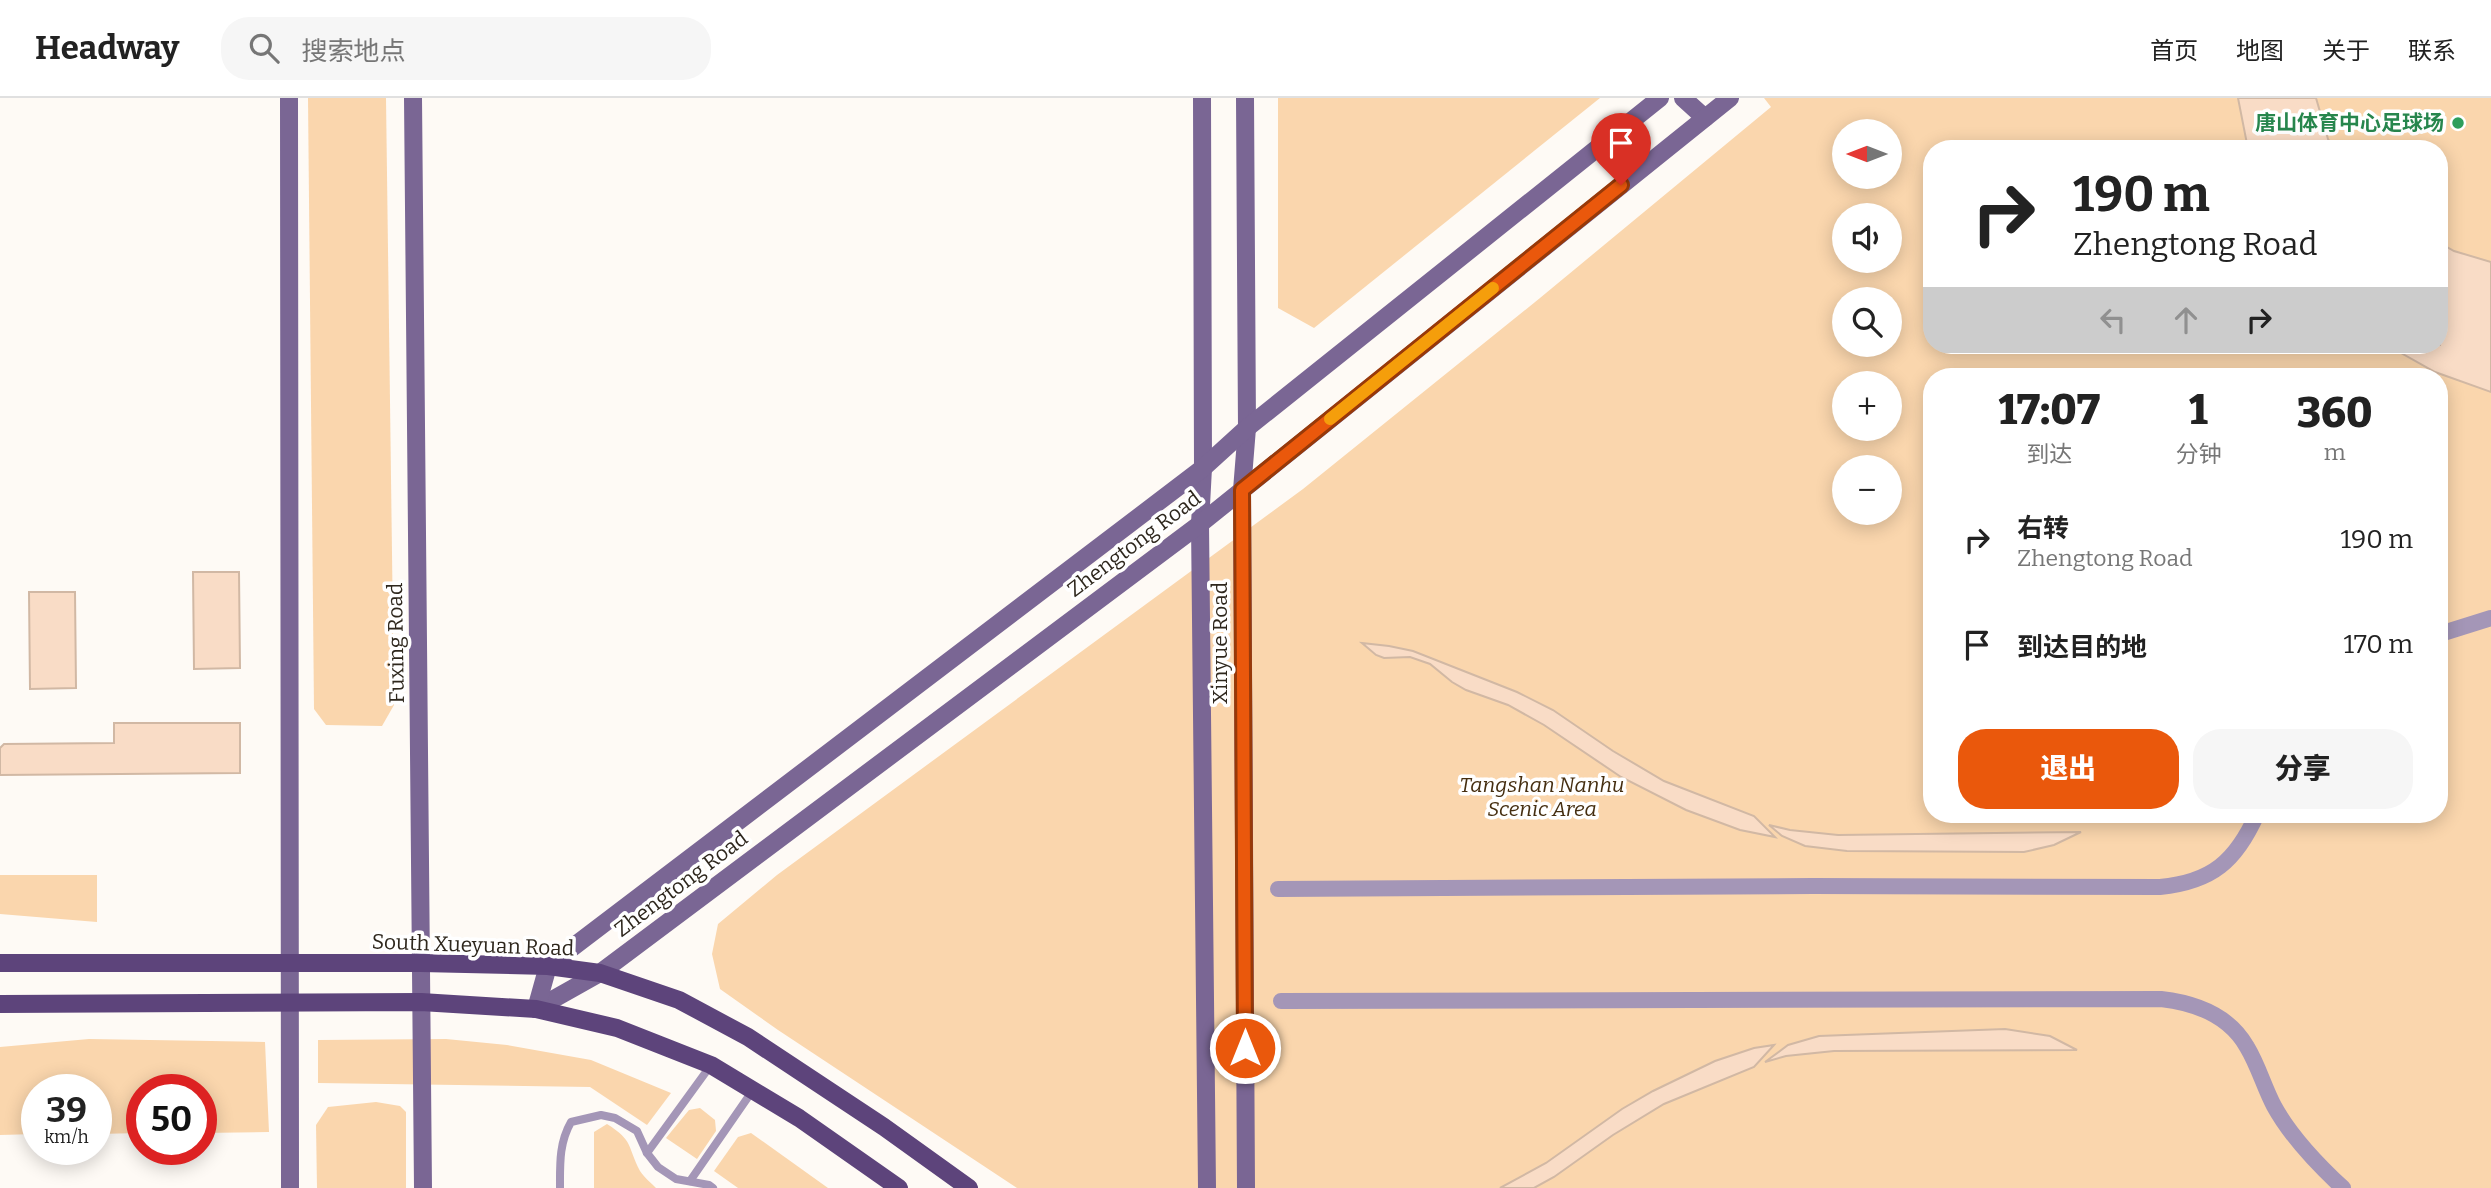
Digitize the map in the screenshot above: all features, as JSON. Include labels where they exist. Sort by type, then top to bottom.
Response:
[{"type":"main road","points":[[289,98],[290,1188]]},
{"type":"main road","name":"Fuxing Road","points":[[413,98],[423,1188]]},
{"type":"main road","name":"Xinyue Road","points":[[1202,98],[1203,468],[1200,524],[1207,1188]]},
{"type":"main road","name":"Xinyue Road","points":[[1245,98],[1247,428],[1242,490],[1246,1188]]},
{"type":"main road","name":"Zhengtong Road","points":[[548,966],[1203,468],[1247,428],[1660,98]]},
{"type":"main road","points":[[1683,98],[1705,118]]},
{"type":"main road","name":"Zhengtong Road","points":[[536,1009],[600,973],[1200,524],[1730,98]]},
{"type":"main road","name":"South Xueyuan Road","points":[[0,963],[421,963],[548,966],[600,973],[679,1000],[748,1037],[884,1127],[969,1188]]},
{"type":"main road","points":[[536,1009],[548,966]]},
{"type":"main road","points":[[0,1004],[421,1002],[536,1009],[617,1028],[712,1065],[809,1124],[899,1188]]},
{"type":"street","points":[[2448,631],[2491,618]]},
{"type":"street","points":[[1278,889],[2160,887],[2185,885],[2206,876],[2223,864],[2246,839],[2253,823]]},
{"type":"street","points":[[1280,1001],[2161,999],[2187,1002],[2226,1022],[2247,1045],[2275,1107],[2315,1162],[2343,1188]]},
{"type":"lane","points":[[647,1153],[712,1065]]},
{"type":"lane","points":[[690,1181],[753,1090]]},
{"type":"lane","points":[[560,1188],[563,1137],[572,1122],[601,1115],[615,1118],[637,1131],[647,1153],[658,1167],[676,1179],[713,1188]]},
{"type":"green space","points":[[308,98],[386,98],[394,705],[382,726],[326,725],[314,709]]},
{"type":"green space","points":[[1278,98],[1600,98],[1314,328],[1278,308]]},
{"type":"green space","name":"Tangshan Nanhu Scenic Area","points":[[1764,98],[2491,98],[2491,1188],[1017,1188],[720,989],[712,954],[718,924],[777,875],[1303,489],[1771,107]]},
{"type":"green space","points":[[0,875],[97,875],[97,922],[0,914]]},
{"type":"green space","points":[[89,1039],[265,1042],[269,1132],[217,1133],[217,1074],[126,1074],[126,1133],[112,1134],[112,1074],[21,1074],[21,1134],[0,1135],[0,1047]]},
{"type":"green space","points":[[446,1039],[507,1045],[591,1060],[671,1093],[647,1125],[590,1087],[318,1083],[318,1040]]},
{"type":"green space","points":[[376,1102],[400,1106],[406,1112],[406,1188],[317,1188],[316,1125],[328,1107]]},
{"type":"green space","points":[[700,1108],[715,1120],[716,1131],[697,1159],[666,1138],[689,1110]]},
{"type":"green space","points":[[607,1124],[626,1140],[640,1171],[656,1188],[594,1188],[594,1132]]},
{"type":"green space","points":[[751,1133],[828,1188],[738,1188],[714,1171],[738,1137]]},
{"type":"building","points":[[2238,98],[2316,98],[2329,140],[2246,140]]},
{"type":"building","points":[[2448,248],[2491,262],[2491,392],[2448,377],[2448,368],[2428,368],[2403,354],[2448,354]]},
{"type":"building","points":[[193,572],[239,572],[240,668],[194,669]]},
{"type":"building","points":[[29,592],[75,592],[76,688],[30,689]]},
{"type":"building","points":[[1362,643],[1413,651],[1517,692],[1553,710],[1613,751],[1664,781],[1754,816],[1775,837],[1740,830],[1686,810],[1621,777],[1544,725],[1508,705],[1466,690],[1430,664],[1410,657],[1384,658]]},
{"type":"building","points":[[114,723],[240,723],[240,773],[0,775],[0,748],[4,744],[114,743]]},
{"type":"building","points":[[1769,825],[1838,835],[2081,832],[2054,845],[2024,852],[1847,851],[1805,846],[1782,836]]},
{"type":"building","points":[[2005,1029],[2050,1036],[2077,1050],[1834,1051],[1786,1056],[1765,1062],[1788,1045],[1819,1036]]},
{"type":"building","points":[[1774,1045],[1754,1067],[1664,1104],[1534,1188],[1500,1188],[1546,1163],[1622,1109],[1653,1091],[1715,1061],[1754,1048]]},
{"type":"slow traffic","points":[[1330,419],[1493,288]]},
{"type":"place","name":"唐山体育中心足球场","points":[[2458,123]]},
{"type":"route","points":[[1245,1048],[1242,490],[1621,185]]}]
